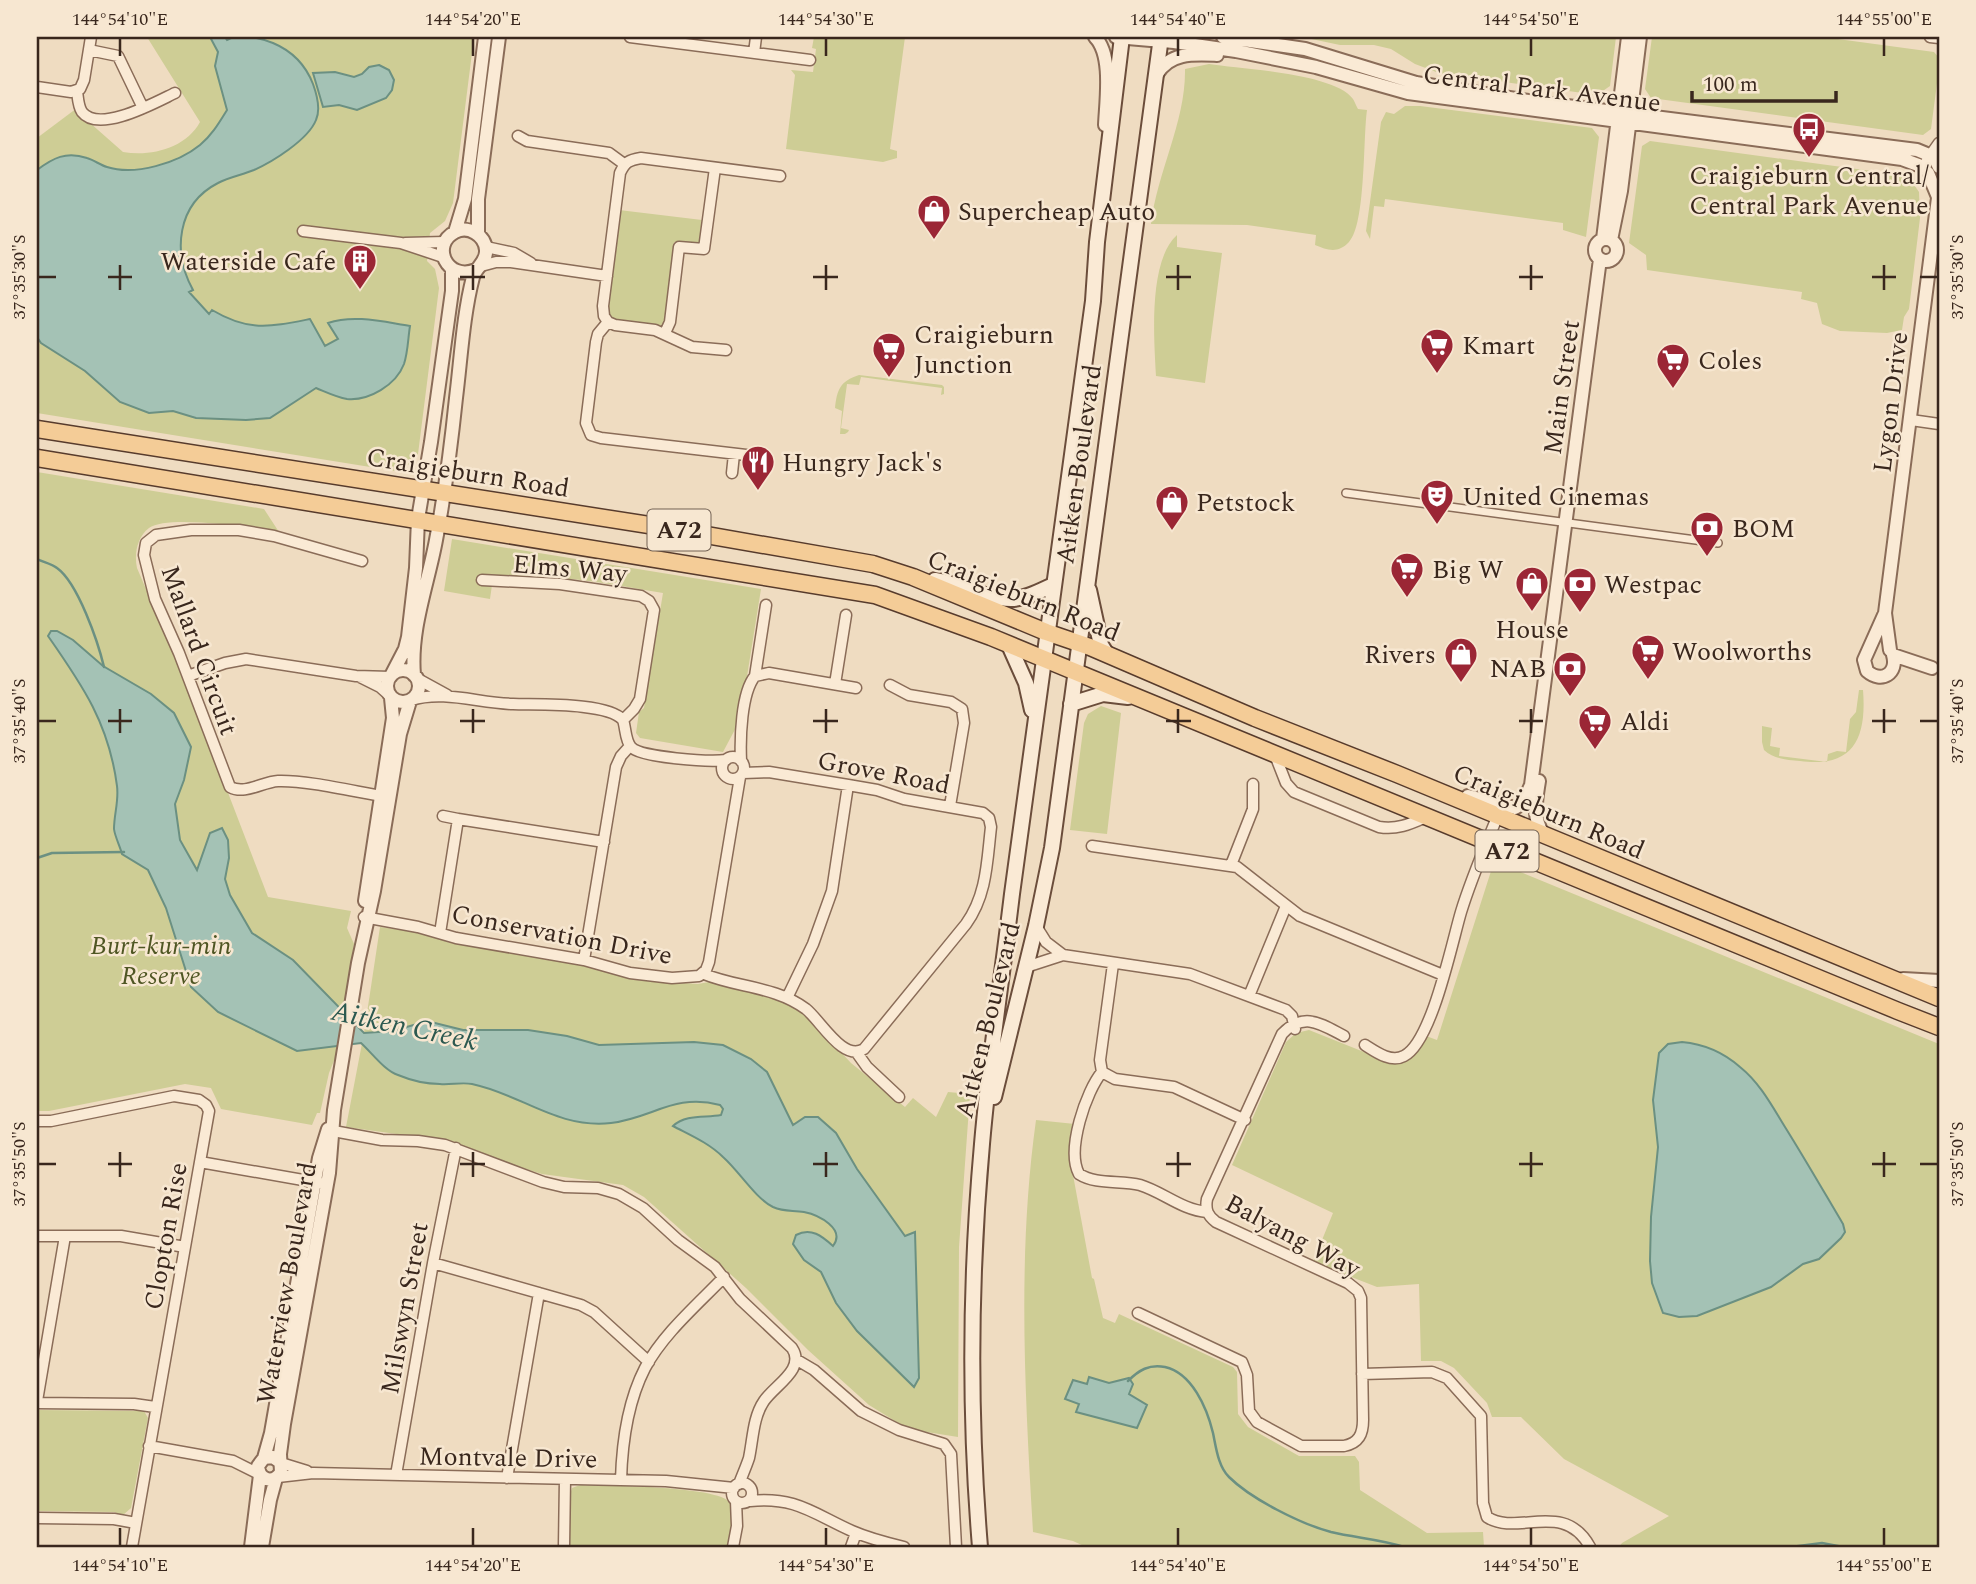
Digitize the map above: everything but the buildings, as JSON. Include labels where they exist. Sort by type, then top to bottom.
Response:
[{"type":"main road","name":"Aitken Boulevard","points":[[980,1547],[973,1426],[973,1336],[976,1225],[982,1142],[1034,721],[1093,301],[1108,142],[1122,37]]},
{"type":"main road","name":"Aitken Boulevard","points":[[982,1142],[1036,926],[1052,848],[1161,38]]},
{"type":"main road","name":"Craigieburn Road","points":[[37,429],[853,559],[912,576],[1046,632],[1106,653],[1255,718],[1398,774],[1939,998]]},
{"type":"main road","name":"Craigieburn Road","points":[[37,458],[853,590],[902,603],[1939,1027]]},
{"type":"main road","points":[[912,576],[1012,599],[1053,585]]},
{"type":"main road","points":[[1087,582],[1101,645],[1106,653]]},
{"type":"main road","points":[[1009,645],[1026,683],[1034,721]]},
{"type":"main road","points":[[1071,704],[1102,694],[1133,698]]},
{"type":"street","points":[[91,37],[84,80],[78,90],[79,107],[88,117],[122,118],[175,93]]},
{"type":"street","points":[[443,257],[445,242],[455,232],[465,199],[485,37]]},
{"type":"street","points":[[410,701],[419,688],[415,676],[413,646],[444,493],[468,299],[486,253],[486,247],[478,234],[478,199],[499,37]]},
{"type":"street","points":[[630,37],[810,60]]},
{"type":"street","points":[[754,53],[756,37]]},
{"type":"street","points":[[1095,37],[1102,47],[1106,71],[1105,123],[1108,142]]},
{"type":"street","name":"Central Park Avenue","points":[[1116,37],[1161,38],[1236,51],[1316,67],[1408,93],[1624,117]]},
{"type":"street","name":"Central Park Avenue","points":[[1223,37],[1305,49],[1416,83],[1933,164]]},
{"type":"street","points":[[1624,117],[1628,37]]},
{"type":"street","points":[[1607,239],[1617,250],[1614,258],[1604,260],[1596,256],[1595,247],[1607,239],[1624,117],[1640,37]]},
{"type":"street","points":[[1930,37],[1939,38]]},
{"type":"street","points":[[89,50],[118,56],[143,108]]},
{"type":"street","points":[[1157,74],[1165,62],[1190,55],[1280,61]]},
{"type":"street","points":[[37,87],[71,92],[78,90]]},
{"type":"street","points":[[518,136],[527,141],[609,152],[624,164]]},
{"type":"street","points":[[1939,144],[1933,164],[1939,194]]},
{"type":"street","points":[[726,350],[692,347],[665,333],[608,322],[604,316],[603,306],[620,173],[624,164],[631,159],[641,158],[780,176]]},
{"type":"street","points":[[665,333],[670,322],[679,247],[704,249],[715,168]]},
{"type":"street","name":"Lygon Drive","points":[[1870,649],[1885,613],[1936,247],[1939,194]]},
{"type":"street","points":[[455,232],[467,230],[478,234]]},
{"type":"street","points":[[303,231],[401,243],[445,242]]},
{"type":"street","points":[[401,243],[443,257],[452,269],[463,273],[496,261],[607,276]]},
{"type":"street","points":[[486,247],[513,253],[537,267]]},
{"type":"street","name":"Main Street","points":[[1398,774],[1509,808],[1523,803],[1531,785],[1604,260]]},
{"type":"street","points":[[390,696],[387,686],[390,676],[405,649],[408,636],[416,568],[418,519],[450,304],[452,269]]},
{"type":"street","points":[[608,322],[598,334],[596,342],[586,423],[591,435],[746,456]]},
{"type":"street","points":[[1911,420],[1939,424]]},
{"type":"street","points":[[732,473],[734,454]]},
{"type":"street","points":[[1346,494],[1718,543]]},
{"type":"street","name":"Main Street","points":[[1543,834],[1537,824],[1535,807],[1569,523]]},
{"type":"street","name":"Mallard Circuit","points":[[362,561],[274,536],[239,530],[191,530],[156,536],[148,540],[144,555],[151,588],[188,676],[226,781],[233,789],[289,781],[385,797]]},
{"type":"street","name":"Elms Way","points":[[482,580],[580,586],[641,596],[649,601],[654,610],[640,699],[623,720]]},
{"type":"street","points":[[726,766],[740,734],[749,685],[755,676],[766,605]]},
{"type":"street","name":"Lygon Drive","points":[[1885,613],[1892,652]]},
{"type":"street","points":[[835,684],[846,615]]},
{"type":"street","points":[[1892,652],[1895,664],[1885,676],[1872,675],[1867,671],[1864,660],[1870,649],[1882,646],[1936,669]]},
{"type":"street","points":[[188,676],[235,660],[246,659],[356,676],[390,676],[400,671],[415,676],[450,696]]},
{"type":"street","points":[[1893,669],[1936,669]]},
{"type":"street","points":[[755,676],[769,673],[856,688]]},
{"type":"street","points":[[356,676],[380,687],[400,702],[424,696],[450,696],[513,704],[564,705],[613,713],[623,720],[630,746],[640,752],[742,769]]},
{"type":"street","points":[[890,685],[909,695],[951,702],[962,709],[964,723],[950,806]]},
{"type":"street","name":"Waterview Boulevard","points":[[385,797],[394,718],[390,696]]},
{"type":"street","name":"Waterview Boulevard","points":[[263,1459],[297,1316],[334,1111],[366,917],[366,886],[403,720],[410,701]]},
{"type":"street","name":"Conservation Drive","points":[[366,917],[584,960],[650,976],[692,978],[704,974],[709,962],[734,800],[742,769],[740,734]]},
{"type":"street","points":[[584,960],[616,767],[630,746]]},
{"type":"street","points":[[1275,755],[1286,783],[1294,792],[1380,827],[1403,827],[1426,817]]},
{"type":"street","name":"Conservation Drive","points":[[726,766],[734,800]]},
{"type":"street","name":"Grove Road","points":[[726,766],[733,779],[742,769],[768,772],[877,790],[898,798],[983,813],[989,818],[991,827],[982,893],[975,912],[866,1046],[857,1053]]},
{"type":"street","points":[[1231,865],[1253,809],[1254,784]]},
{"type":"street","points":[[787,998],[813,944],[832,891],[848,785]]},
{"type":"street","points":[[443,816],[604,842]]},
{"type":"street","points":[[1026,967],[1063,955],[1198,975],[1280,1009],[1293,1026],[1309,1027],[1396,1052],[1404,1049],[1421,1033],[1433,1012],[1461,912],[1498,816]]},
{"type":"street","points":[[440,933],[458,819]]},
{"type":"street","points":[[1092,846],[1231,865],[1248,874],[1300,916],[1443,975]]},
{"type":"street","points":[[1249,996],[1286,906]]},
{"type":"street","points":[[1036,926],[1046,942],[1063,955]]},
{"type":"street","points":[[1113,964],[1100,1060],[1102,1072],[1091,1086],[1079,1125],[1075,1160],[1077,1170],[1089,1178],[1141,1186],[1189,1209],[1207,1208]]},
{"type":"street","points":[[704,974],[722,981],[767,989],[787,998],[810,1013],[846,1051],[857,1053],[867,1067],[899,1097]]},
{"type":"street","points":[[1882,976],[1914,981],[1939,981]]},
{"type":"street","name":"Balyang Way","points":[[1137,1327],[1140,1314],[1242,1362],[1246,1370],[1251,1416],[1301,1446],[1344,1446],[1359,1438],[1363,1430],[1361,1298],[1354,1287],[1216,1222],[1207,1208],[1276,1049],[1293,1026]]},
{"type":"street","points":[[1102,1072],[1115,1079],[1174,1087],[1245,1120]]},
{"type":"street","name":"Clopton Rise","points":[[37,1121],[51,1121],[174,1096],[191,1097],[203,1102],[209,1111],[132,1547]]},
{"type":"street","points":[[330,1131],[382,1140],[431,1142],[456,1148],[543,1182],[564,1187],[598,1188],[620,1194],[643,1208],[678,1240],[715,1267],[740,1299],[792,1348],[797,1360],[814,1370],[861,1411],[879,1422],[909,1434],[939,1441],[948,1447],[951,1454],[956,1547]]},
{"type":"street","name":"Milswyn Street","points":[[396,1475],[456,1148]]},
{"type":"street","points":[[200,1162],[321,1183]]},
{"type":"street","points":[[37,1236],[121,1236],[185,1247]]},
{"type":"street","points":[[65,1236],[37,1402],[134,1404],[155,1407]]},
{"type":"street","points":[[433,1263],[566,1299],[594,1312],[649,1362]]},
{"type":"street","points":[[621,1480],[629,1416],[640,1378],[649,1362],[685,1318],[724,1277]]},
{"type":"street","points":[[507,1478],[539,1293]]},
{"type":"street","name":"Waterview Boulevard","points":[[281,1462],[297,1316]]},
{"type":"street","points":[[733,1547],[756,1421],[762,1404],[797,1360]]},
{"type":"street","points":[[1362,1374],[1432,1372],[1443,1375],[1481,1416],[1483,1503],[1488,1517],[1499,1522],[1559,1522],[1583,1536],[1590,1547]]},
{"type":"street","points":[[149,1446],[233,1461],[273,1457],[281,1462],[281,1472],[270,1500],[262,1547]]},
{"type":"street","points":[[251,1547],[260,1474],[258,1466],[263,1459]]},
{"type":"street","points":[[233,1461],[268,1480],[277,1478]]},
{"type":"street","name":"Montvale Drive","points":[[281,1462],[313,1473]]},
{"type":"street","name":"Montvale Drive","points":[[277,1478],[313,1473],[666,1481],[809,1508],[856,1533],[904,1547]]},
{"type":"street","points":[[564,1547],[565,1479]]},
{"type":"street","points":[[37,1518],[135,1523]]},
{"type":"street","points":[[851,1547],[856,1533]]},
{"type":"green space","points":[[147,37],[474,37],[453,203],[445,221],[430,233],[427,261],[435,269],[439,288],[418,454],[412,463],[395,471],[37,413],[37,138],[77,108],[81,115],[123,152],[145,153],[167,149],[194,131],[200,122]]},
{"type":"green space","points":[[814,37],[905,37],[890,149],[897,151],[897,158],[883,162],[786,149],[795,75],[791,70],[813,72],[816,49],[812,48]]},
{"type":"green space","points":[[1302,37],[1616,37],[1610,86],[1597,95],[1439,73],[1415,64],[1391,49],[1374,45],[1340,45]]},
{"type":"green space","points":[[1652,37],[1823,37],[1934,52],[1939,58],[1939,68],[1931,129],[1923,135],[1651,98],[1645,89]]},
{"type":"green space","points":[[1209,64],[1286,74],[1327,83],[1343,90],[1353,99],[1358,109],[1367,110],[1358,218],[1354,232],[1345,246],[1337,250],[1328,249],[1315,245],[1316,235],[1247,225],[1151,224],[1181,108],[1185,69]]},
{"type":"green space","points":[[1405,106],[1592,128],[1599,137],[1586,237],[1563,230],[1563,223],[1385,199],[1384,207],[1374,206],[1370,239],[1366,231],[1381,122],[1386,112],[1394,114]]},
{"type":"green space","points":[[1650,141],[1908,176],[1919,192],[1920,218],[1909,309],[1904,317],[1902,330],[1887,333],[1840,331],[1822,324],[1817,303],[1801,299],[1802,292],[1647,270],[1646,255],[1629,243],[1642,146]]},
{"type":"green space","points":[[619,210],[702,220],[699,244],[674,242],[665,320],[660,327],[611,320],[607,311]]},
{"type":"green space","points":[[1177,235],[1177,247],[1222,253],[1205,383],[1156,376],[1154,322],[1157,281],[1161,263]]},
{"type":"green space","points":[[859,375],[942,385],[944,394],[941,395],[942,388],[861,377],[859,385],[847,384],[841,428],[849,430],[840,434],[842,411],[835,408],[838,391],[844,383]]},
{"type":"green space","name":"Burt-kur-min Reserve","points":[[37,472],[264,509],[279,532],[212,523],[159,524],[149,528],[142,536],[137,546],[136,563],[184,678],[268,897],[351,911],[347,928],[354,944],[337,1053],[329,1073],[320,1113],[317,1113],[312,1125],[221,1109],[211,1088],[185,1084],[49,1111],[37,1111]]},
{"type":"green space","points":[[452,539],[761,589],[740,720],[723,752],[640,738],[636,733],[639,712],[644,708],[663,593],[557,578],[492,585],[490,599],[444,591]]},
{"type":"green space","points":[[1859,690],[1863,690],[1864,708],[1859,736],[1853,747],[1844,755],[1827,761],[1828,754],[1846,752],[1850,719],[1856,712]]},
{"type":"green space","points":[[1101,706],[1121,713],[1107,834],[1070,830],[1084,723],[1088,714]]},
{"type":"green space","points":[[1762,726],[1772,728],[1770,746],[1780,748],[1779,756],[1822,761],[1786,759],[1768,753],[1762,742]]},
{"type":"green space","points":[[1492,868],[1518,871],[1939,1044],[1939,1547],[1619,1547],[1669,1516],[1564,1459],[1521,1417],[1492,1417],[1487,1403],[1454,1368],[1441,1361],[1421,1361],[1419,1284],[1377,1287],[1313,1262],[1333,1213],[1232,1165],[1286,1042],[1296,1033],[1309,1030],[1379,1058],[1396,1061],[1426,1036],[1437,1040]]},
{"type":"green space","points":[[380,927],[423,933],[450,943],[572,963],[638,980],[698,984],[709,982],[782,1000],[807,1016],[851,1063],[905,1107],[913,1098],[936,1117],[948,1092],[970,1094],[959,1247],[958,1437],[908,1429],[869,1405],[808,1350],[746,1288],[644,1197],[623,1185],[542,1174],[454,1142],[346,1127]]},
{"type":"green space","points":[[1036,1120],[1075,1124],[1071,1164],[1092,1278],[1103,1318],[1115,1323],[1119,1314],[1233,1367],[1237,1372],[1238,1414],[1248,1427],[1299,1456],[1355,1456],[1359,1462],[1360,1490],[1427,1533],[1483,1532],[1484,1547],[1086,1547],[1073,1541],[1033,1532],[1024,1326],[1026,1222]]},
{"type":"green space","points":[[37,1410],[144,1411],[148,1418],[131,1508],[123,1515],[114,1512],[37,1511]]},
{"type":"green space","points":[[580,1485],[687,1490],[725,1498],[732,1505],[734,1515],[727,1547],[568,1547],[569,1498],[572,1488]]},
{"type":"shaded area","points":[[210,37],[225,37],[227,40],[238,37],[256,38],[286,50],[298,60],[310,77],[317,97],[318,111],[312,128],[289,149],[254,170],[218,183],[194,203],[182,230],[181,245],[186,275],[193,290],[189,292],[209,314],[212,310],[249,325],[283,324],[310,319],[325,346],[338,339],[328,323],[338,320],[369,320],[410,326],[404,364],[400,372],[388,385],[373,394],[347,399],[316,388],[270,418],[196,418],[173,411],[149,413],[120,402],[85,371],[41,343],[37,337],[37,170],[54,159],[73,155],[118,169],[143,169],[180,157],[200,145],[212,133],[227,110],[215,66],[218,52]]},
{"type":"shaded area","points":[[379,65],[389,70],[394,80],[392,90],[386,98],[357,110],[339,105],[323,107],[313,73],[335,72],[354,77],[369,67]]},
{"type":"shaded area","points":[[51,631],[57,631],[73,640],[103,666],[151,694],[174,713],[191,747],[184,780],[175,804],[180,840],[197,870],[210,833],[222,828],[228,840],[229,858],[225,879],[230,895],[252,933],[293,960],[364,1033],[393,1031],[427,1021],[463,1030],[528,1030],[567,1036],[599,1045],[694,1042],[723,1045],[751,1059],[767,1072],[793,1125],[805,1117],[818,1117],[836,1133],[857,1169],[905,1236],[915,1232],[919,1378],[914,1387],[857,1331],[836,1303],[821,1272],[804,1260],[793,1244],[796,1235],[811,1232],[833,1246],[836,1234],[829,1224],[810,1214],[781,1210],[766,1203],[718,1152],[673,1126],[690,1118],[721,1115],[723,1109],[720,1105],[689,1102],[611,1123],[573,1121],[472,1084],[429,1083],[403,1077],[388,1070],[361,1043],[297,1051],[218,1012],[191,987],[166,908],[148,870],[122,854],[114,829],[117,792],[108,743],[93,706],[48,636]]},
{"type":"shaded area","points":[[1682,1042],[1720,1053],[1754,1080],[1800,1151],[1843,1224],[1845,1232],[1819,1259],[1803,1264],[1771,1287],[1697,1316],[1679,1317],[1663,1313],[1652,1283],[1650,1261],[1658,1147],[1653,1100],[1659,1053],[1668,1044]]},
{"type":"shaded area","points":[[1089,1377],[1109,1383],[1129,1378],[1133,1384],[1129,1394],[1147,1405],[1137,1428],[1076,1412],[1079,1404],[1065,1399],[1073,1380],[1087,1384]]},
{"type":"waterway","name":"Aitken Creek","points":[[37,559],[57,568],[72,586],[92,629],[104,667]]},
{"type":"waterway","points":[[37,858],[52,853],[124,852]]},
{"type":"waterway","name":"Aitken Creek","points":[[1128,1381],[1140,1371],[1154,1366],[1165,1367],[1183,1376],[1202,1403],[1225,1473],[1263,1502],[1291,1517],[1331,1532],[1404,1547]]},
{"type":"waterway","name":"Aitken Creek","points":[[1791,1547],[1822,1543],[1843,1547]]},
{"type":"place","name":"Craigieburn Central/ Central Park Avenue","points":[[1809,159]]},
{"type":"place","name":"Supercheap Auto","points":[[934,241]]},
{"type":"place","name":"Waterside Cafe","points":[[360,291]]},
{"type":"place","name":"Kmart","points":[[1437,375]]},
{"type":"place","name":"Craigieburn Junction","points":[[889,379]]},
{"type":"place","name":"Coles","points":[[1673,390]]},
{"type":"place","name":"Hungry Jack's","points":[[758,492]]},
{"type":"place","name":"United Cinemas","points":[[1437,526]]},
{"type":"place","name":"Petstock","points":[[1172,532]]},
{"type":"place","name":"BOM","points":[[1707,558]]},
{"type":"place","name":"Big W","points":[[1407,599]]},
{"type":"place","name":"House","points":[[1532,613]]},
{"type":"place","name":"Westpac","points":[[1580,614]]},
{"type":"place","name":"Woolworths","points":[[1648,681]]},
{"type":"place","name":"Rivers","points":[[1461,684]]},
{"type":"place","name":"NAB","points":[[1570,698]]},
{"type":"place","name":"Aldi","points":[[1595,751]]}]
